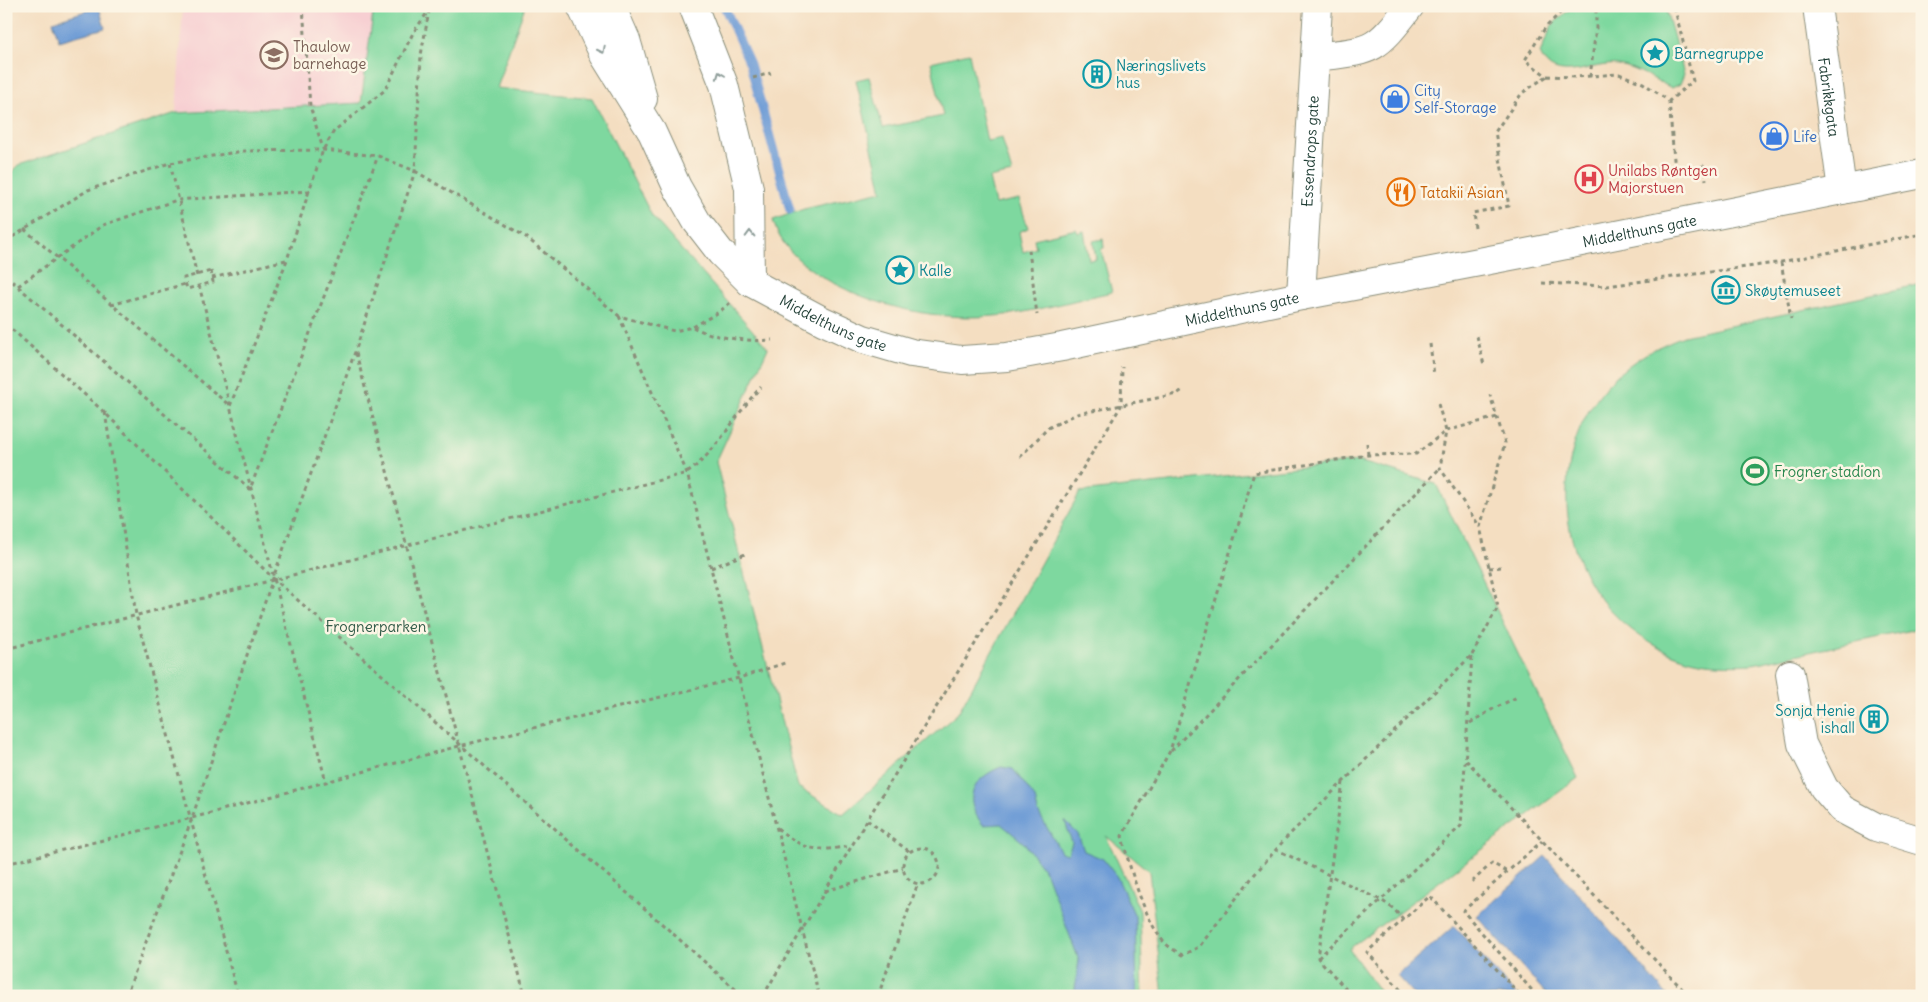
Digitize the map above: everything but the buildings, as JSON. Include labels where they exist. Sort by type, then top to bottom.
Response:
[{"type":"street","name":"Middelthuns gate","points":[[581,6],[604,54],[652,132],[677,187],[697,222],[721,253],[750,282],[823,322],[864,339],[911,353],[962,360],[1007,357],[1062,347],[1301,296],[1922,174]]},
{"type":"street","name":"Middelthuns gate","points":[[611,6],[626,40],[652,132]]},
{"type":"street","points":[[693,6],[724,85],[749,188],[750,282]]},
{"type":"street","name":"Essendrops gate","points":[[1301,296],[1318,6]]},
{"type":"street","points":[[1316,57],[1362,51],[1375,46],[1388,35],[1410,6]]},
{"type":"street","name":"Fabrikkgata","points":[[1817,6],[1842,190]]},
{"type":"street","points":[[1790,674],[1802,744],[1824,788],[1842,809],[1876,827],[1922,841]]},
{"type":"path","points":[[303,6],[310,106],[323,150]]},
{"type":"path","points":[[126,996],[192,818],[273,578],[355,352],[415,171],[421,93],[421,55],[430,6]]},
{"type":"path","points":[[1546,76],[1525,60],[1545,28],[1567,6]]},
{"type":"path","points":[[1590,76],[1596,28],[1596,6]]},
{"type":"path","points":[[1669,101],[1694,81],[1674,6]]},
{"type":"path","points":[[230,406],[287,260],[323,150],[334,131],[385,90],[413,33],[428,12]]},
{"type":"path","points":[[1475,228],[1472,213],[1509,206],[1495,132],[1522,93],[1546,76],[1619,74],[1643,83],[1669,101]]},
{"type":"path","points":[[1669,101],[1675,171],[1704,166],[1706,180]]},
{"type":"path","points":[[6,241],[88,190],[170,163],[243,151],[323,150],[378,156],[415,171],[526,237],[619,316],[674,331],[693,327],[727,306],[750,282]]},
{"type":"path","points":[[250,489],[378,156]]},
{"type":"path","points":[[170,163],[177,200],[197,276]]},
{"type":"path","points":[[18,286],[103,225],[177,200],[309,191]]},
{"type":"path","points":[[24,229],[110,305],[230,406]]},
{"type":"path","points":[[1542,283],[1607,286],[1781,262],[1922,234]]},
{"type":"path","points":[[1030,250],[1037,315]]},
{"type":"path","points":[[212,278],[287,260]]},
{"type":"path","points":[[1781,262],[1791,319]]},
{"type":"path","points":[[210,271],[212,278],[213,282],[187,290],[184,278],[210,271]]},
{"type":"path","points":[[6,276],[250,489]]},
{"type":"path","points":[[110,305],[185,284]]},
{"type":"path","points":[[199,285],[326,782]]},
{"type":"path","points":[[619,316],[687,473],[819,996]]},
{"type":"path","points":[[6,324],[104,412],[273,578],[743,996]]},
{"type":"path","points":[[693,327],[701,332],[756,341],[772,340]]},
{"type":"path","points":[[1478,336],[1484,365]]},
{"type":"path","points":[[1430,344],[1434,375]]},
{"type":"path","points":[[355,352],[525,996]]},
{"type":"path","points":[[763,996],[851,846],[1121,406],[1122,366]]},
{"type":"path","points":[[6,649],[273,578],[687,473],[703,462],[747,401],[762,386]]},
{"type":"path","points":[[1020,458],[1048,428],[1077,414],[1177,394],[1184,389]]},
{"type":"path","points":[[1480,527],[1505,443],[1490,396]]},
{"type":"path","points":[[1170,751],[1440,468],[1446,431],[1438,404]]},
{"type":"path","points":[[104,412],[136,615],[192,818],[238,996]]},
{"type":"path","points":[[1440,468],[1480,527],[1498,607],[1472,656],[1275,850],[1199,947],[1182,955],[1164,943],[1151,924],[1129,868],[1122,836],[1170,751],[1254,473],[1368,455],[1416,454],[1446,431],[1496,417]]},
{"type":"path","points":[[1367,443],[1368,455]]},
{"type":"path","points":[[711,568],[748,553]]},
{"type":"path","points":[[1489,568],[1502,567]]},
{"type":"path","points":[[1318,958],[1461,826],[1472,656]]},
{"type":"path","points":[[6,864],[192,818],[460,746],[739,678],[788,662]]},
{"type":"path","points":[[1469,724],[1493,708],[1519,696]]},
{"type":"path","points":[[1465,760],[1690,996]]},
{"type":"path","points":[[1318,958],[1343,782]]},
{"type":"path","points":[[867,820],[910,852]]},
{"type":"path","points":[[777,828],[797,844],[810,849],[825,851],[851,846]]},
{"type":"path","points":[[1537,996],[1463,911],[1542,841]]},
{"type":"path","points":[[916,849],[928,849],[937,857],[939,863],[939,869],[934,879],[918,884],[908,878],[903,868],[906,856],[916,849]]},
{"type":"path","points":[[1275,850],[1381,900],[1394,909],[1403,920]]},
{"type":"path","points":[[1472,882],[1492,864],[1507,872]]},
{"type":"path","points":[[825,891],[903,868]]},
{"type":"path","points":[[878,996],[918,884]]},
{"type":"path","points":[[1406,996],[1367,952],[1430,896],[1521,996]]},
{"type":"path","points":[[1318,958],[1352,996]]},
{"type":"shaded area","name":"Thaulow barnehage","points":[[183,6],[377,6],[359,104],[176,112]]},
{"type":"green space","name":"Frognerparken","points":[[374,6],[525,6],[496,88],[592,98],[652,216],[768,348],[716,462],[798,787],[843,814],[958,713],[1080,492],[1358,461],[1436,484],[1578,778],[1349,949],[1383,996],[1163,996],[1149,871],[1106,836],[1140,911],[1143,996],[6,996],[6,178],[19,165],[176,113],[361,103]]},
{"type":"green space","points":[[1573,6],[1665,6],[1684,74],[1680,84],[1672,88],[1639,71],[1618,65],[1565,71],[1555,69],[1546,63],[1540,53],[1552,25]]},
{"type":"green space","points":[[969,53],[987,141],[1002,138],[1012,173],[989,178],[995,204],[1019,199],[1028,228],[1019,232],[1023,252],[1036,248],[1034,239],[1076,229],[1078,233],[1084,231],[1089,260],[1096,259],[1093,241],[1103,239],[1104,248],[1101,249],[1112,292],[1012,314],[965,317],[919,312],[874,300],[831,282],[795,256],[776,230],[773,220],[804,209],[882,191],[856,80],[869,77],[883,128],[943,116],[931,62]]},
{"type":"green space","name":"Frogner stadion","points":[[1922,284],[1922,628],[1753,664],[1713,664],[1688,659],[1665,651],[1633,631],[1615,615],[1594,590],[1579,561],[1570,530],[1567,498],[1569,465],[1578,434],[1592,405],[1613,379],[1646,354],[1684,336]]},
{"type":"water","points":[[99,7],[105,28],[59,41],[53,21]]},
{"type":"water","points":[[1001,767],[1013,769],[1035,798],[1038,812],[1061,852],[1068,854],[1072,843],[1065,821],[1078,834],[1084,851],[1103,859],[1117,877],[1135,916],[1137,996],[1074,996],[1079,960],[1046,873],[1025,844],[1001,824],[983,825],[973,807],[973,791],[977,784],[983,777]]},
{"type":"water","points":[[1545,856],[1668,996],[1548,996],[1477,916]]},
{"type":"water","points":[[1454,926],[1517,996],[1415,996],[1397,976]]},
{"type":"waterway","points":[[724,6],[750,64],[790,210]]},
{"type":"place","name":"Barnegruppe","points":[[1655,53]]},
{"type":"place","name":"Thaulow barnehage","points":[[274,55]]},
{"type":"place","name":"Næringslivets hus","points":[[1097,74]]},
{"type":"place","name":"City Self-Storage","points":[[1395,99]]},
{"type":"place","name":"Life","points":[[1774,136]]},
{"type":"place","name":"Unilabs Røntgen Majorstuen","points":[[1589,179]]},
{"type":"place","name":"Tatakii Asian","points":[[1401,192]]},
{"type":"place","name":"Kalle","points":[[900,270]]},
{"type":"place","name":"Skøytemuseet","points":[[1726,290]]},
{"type":"place","name":"Frogner stadion","points":[[1755,471]]},
{"type":"place","name":"Sonja Henie ishall","points":[[1874,719]]}]
